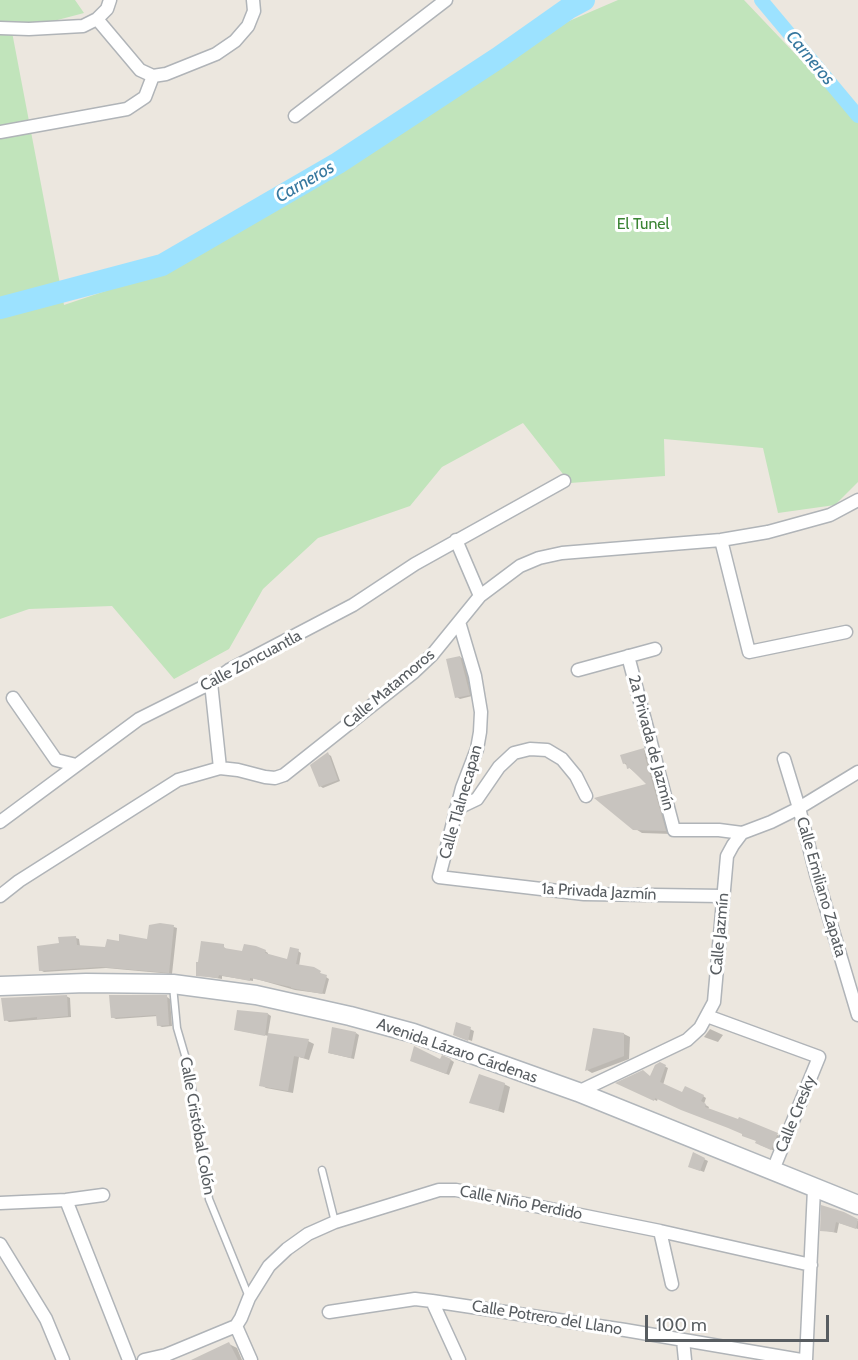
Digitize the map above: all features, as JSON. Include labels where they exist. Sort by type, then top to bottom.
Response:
[{"type":"main road","name":"Avenida Lázaro Cárdenas","points":[[0,987],[86,982],[173,984],[256,995],[403,1030],[578,1092],[858,1205]]},
{"type":"street","points":[[0,28],[83,26],[97,19],[107,9],[110,0]]},
{"type":"street","points":[[97,19],[140,70],[153,76],[166,74],[216,54],[236,41],[248,26],[254,11],[253,0]]},
{"type":"street","points":[[295,116],[446,0]]},
{"type":"street","points":[[0,132],[128,109],[144,97],[153,76]]},
{"type":"street","name":"Calle Zoncuantla","points":[[0,822],[139,719],[211,683],[229,670],[353,605],[415,564],[564,481]]},
{"type":"street","name":"Calle Matamoros","points":[[0,896],[19,881],[178,780],[220,768],[265,777],[275,778],[285,775],[414,672],[432,655],[480,596],[520,566],[539,558],[562,553],[721,540],[768,532],[830,515],[858,500]]},
{"type":"street","points":[[456,540],[480,596]]},
{"type":"street","points":[[721,540],[749,652],[846,632]]},
{"type":"street","name":"Calle Tlalnecapan","points":[[440,877],[462,788],[477,749],[481,712],[475,676],[459,622]]},
{"type":"street","points":[[578,670],[655,649]]},
{"type":"street","name":"2a Privada de Jazmín","points":[[628,656],[674,830],[719,830],[742,833]]},
{"type":"street","points":[[211,683],[220,768]]},
{"type":"street","points":[[13,698],[56,760],[76,765]]},
{"type":"street","points":[[456,809],[477,799],[499,767],[514,753],[530,749],[547,750],[562,759],[576,776],[586,796]]},
{"type":"street","name":"Calle Emiliano Zapata","points":[[784,759],[858,1015]]},
{"type":"street","points":[[742,833],[799,808],[858,772]]},
{"type":"street","name":"Calle Jazmín","points":[[578,1092],[687,1040],[700,1028],[714,1002],[728,856],[742,833]]},
{"type":"street","name":"1a Privada Jazmín","points":[[440,877],[584,894],[723,896]]},
{"type":"street","name":"Calle Cresky","points":[[707,1016],[819,1057],[773,1170]]},
{"type":"street","points":[[806,1360],[814,1189]]},
{"type":"street","name":"Calle Niño Perdido","points":[[236,1326],[249,1298],[269,1266],[308,1234],[335,1222],[439,1190],[456,1190],[660,1231],[811,1265]]},
{"type":"street","points":[[0,1203],[66,1200],[103,1195]]},
{"type":"street","points":[[66,1200],[129,1360]]},
{"type":"street","points":[[660,1231],[672,1284]]},
{"type":"street","points":[[0,1244],[46,1319],[63,1360]]},
{"type":"street","name":"Calle Potrero del Llano","points":[[329,1312],[415,1299],[801,1360]]},
{"type":"street","points":[[432,1301],[459,1360]]},
{"type":"street","points":[[144,1360],[159,1358],[236,1326],[251,1360]]},
{"type":"street","points":[[683,1340],[685,1360]]},
{"type":"lane","name":"Calle Cristóbal Colón","points":[[173,984],[177,1028],[189,1069],[209,1199],[249,1298]]},
{"type":"lane","points":[[322,1170],[335,1222]]},
{"type":"green space","name":"El Tunel","points":[[0,0],[75,0],[84,13],[12,32],[64,305],[162,272],[518,43],[618,0],[744,0],[858,120],[858,482],[835,505],[778,513],[763,448],[664,439],[665,476],[570,483],[523,423],[442,467],[410,506],[318,538],[263,589],[229,649],[174,679],[112,606],[29,609],[0,619]]},
{"type":"building","points":[[460,656],[470,695],[455,698],[446,659]]},
{"type":"building","points":[[644,748],[666,831],[633,830],[594,798],[646,784],[630,768],[627,769],[620,755]]},
{"type":"building","points":[[328,752],[338,780],[319,787],[310,765]]},
{"type":"building","points":[[160,923],[174,925],[169,973],[101,967],[39,971],[37,946],[59,943],[58,937],[76,936],[77,945],[105,947],[107,939],[119,941],[119,934],[147,939],[149,925]]},
{"type":"building","points":[[201,941],[224,944],[224,948],[242,951],[244,944],[256,946],[266,950],[265,953],[287,959],[290,947],[299,949],[296,964],[314,967],[321,971],[320,973],[327,975],[322,994],[250,978],[250,981],[219,975],[218,978],[196,976],[196,962],[198,962]]},
{"type":"building","points":[[67,995],[68,1016],[4,1021],[1,998]]},
{"type":"building","points":[[109,995],[167,995],[169,1025],[157,1026],[156,1015],[111,1018]]},
{"type":"building","points":[[237,1010],[268,1013],[265,1036],[234,1030]]},
{"type":"building","points":[[456,1022],[471,1027],[468,1041],[453,1035]]},
{"type":"building","points":[[332,1027],[356,1032],[351,1058],[328,1053]]},
{"type":"building","points":[[593,1028],[624,1033],[624,1056],[585,1071]]},
{"type":"building","points":[[268,1033],[309,1039],[304,1058],[294,1056],[288,1091],[259,1086]]},
{"type":"building","points":[[414,1046],[440,1059],[442,1055],[451,1059],[446,1074],[410,1061]]},
{"type":"building","points":[[660,1062],[666,1065],[660,1082],[682,1092],[685,1086],[704,1095],[701,1101],[706,1104],[705,1107],[738,1119],[739,1117],[778,1133],[771,1150],[742,1134],[655,1098],[654,1101],[615,1083],[643,1070],[650,1076],[655,1065]]},
{"type":"building","points":[[479,1074],[505,1083],[498,1111],[469,1103]]},
{"type":"building","points":[[693,1152],[705,1158],[700,1171],[688,1167]]},
{"type":"building","points":[[821,1205],[858,1219],[856,1229],[836,1222],[834,1232],[820,1231]]},
{"type":"building","points":[[229,1342],[238,1360],[191,1360]]},
{"type":"waterway","name":"Carneros","points":[[0,308],[162,265],[338,163],[584,0]]},
{"type":"waterway","name":"Carneros","points":[[761,0],[858,116]]}]
